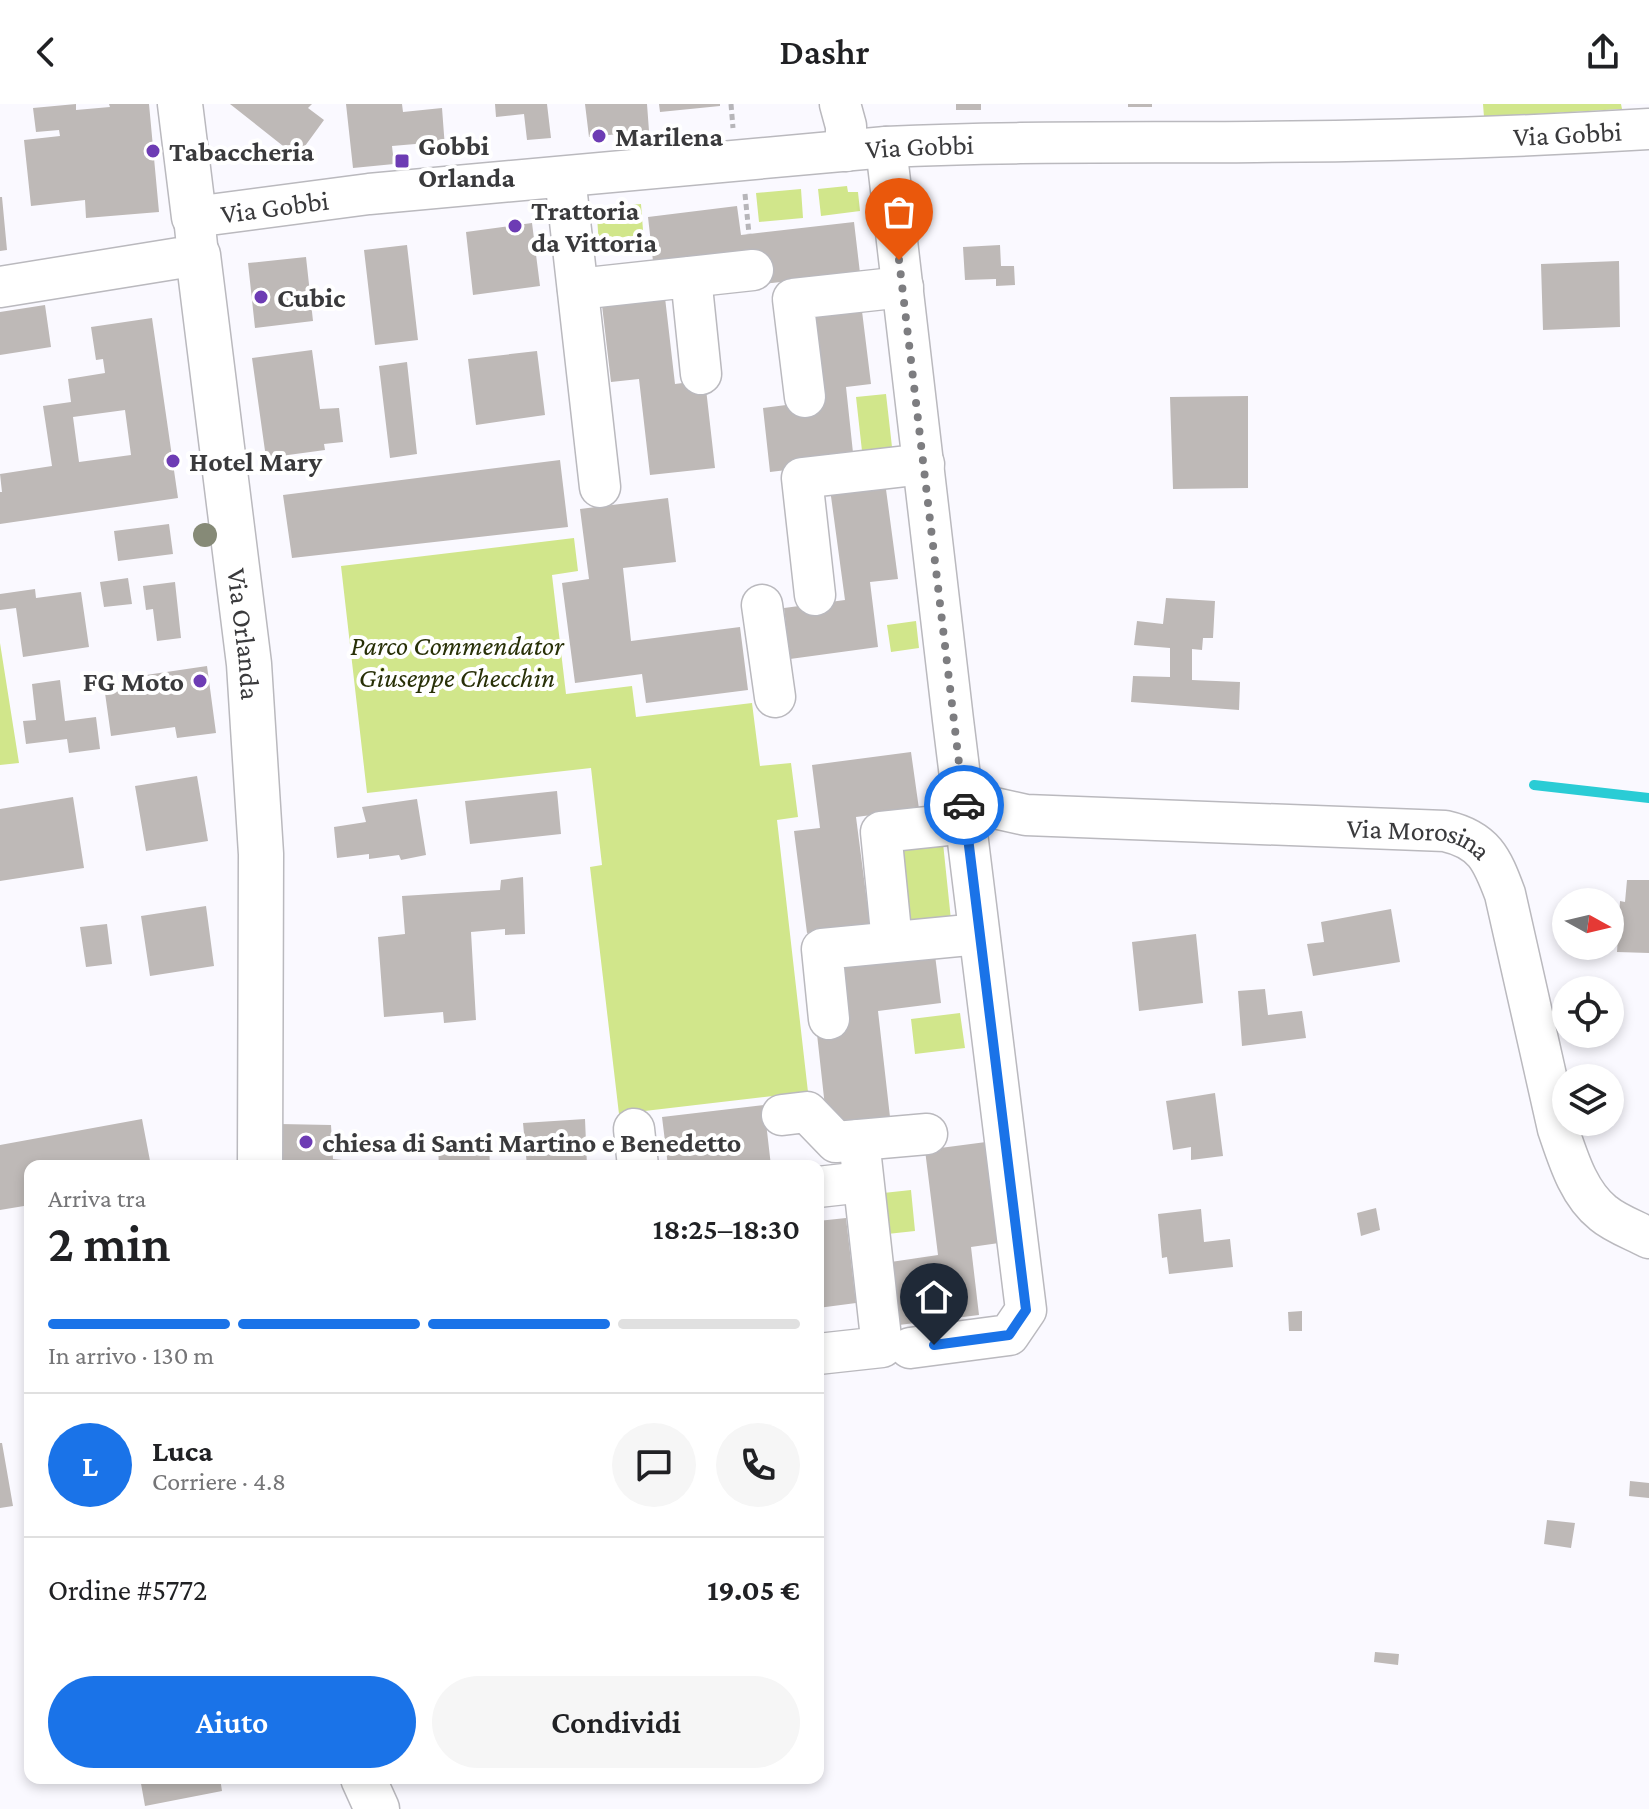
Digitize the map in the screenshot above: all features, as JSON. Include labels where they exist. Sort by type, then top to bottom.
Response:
[{"type":"main road","name":"Via Orlanda","points":[[180,104],[249,664],[261,854],[260,1160]]},
{"type":"main road","points":[[364,1784],[377,1809]]},
{"type":"street","points":[[840,104],[846,126],[846,151]]},
{"type":"street","name":"Via Gobbi","points":[[0,287],[369,194],[886,147],[954,144],[1407,156],[1502,137],[1649,129]]},
{"type":"street","points":[[886,147],[1026,1310],[1009,1335],[910,1348]]},
{"type":"street","points":[[565,177],[600,487]]},
{"type":"street","points":[[578,289],[691,277],[751,252]]},
{"type":"street","points":[[691,277],[701,374]]},
{"type":"street","points":[[805,397],[793,299],[903,287]]},
{"type":"street","points":[[815,595],[802,478],[924,464]]},
{"type":"street","points":[[762,605],[775,697]]},
{"type":"street","name":"Via Morosina","points":[[964,811],[990,807],[1026,815],[1445,831],[1463,835],[1479,844],[1490,858],[1505,894],[1558,1129],[1571,1167],[1585,1192],[1603,1213],[1649,1238]]},
{"type":"street","points":[[892,942],[881,832],[964,811]]},
{"type":"street","points":[[829,1019],[822,949],[979,934]]},
{"type":"street","points":[[782,1115],[807,1112],[836,1142],[927,1134]]},
{"type":"street","points":[[824,1353],[882,1347],[859,1140]]},
{"type":"street","points":[[824,1186],[863,1182]]},
{"type":"street","points":[[361,1784],[362,1809]]},
{"type":"path","points":[[744,185],[751,252]]},
{"type":"green space","points":[[1483,104],[1621,104],[1622,109],[1484,117]]},
{"type":"green space","points":[[847,186],[848,192],[858,192],[860,211],[821,216],[818,189]]},
{"type":"green space","points":[[801,189],[803,218],[759,222],[756,193]]},
{"type":"green space","points":[[641,204],[644,243],[599,247],[597,216],[606,215],[605,207]]},
{"type":"green space","points":[[886,394],[892,447],[862,451],[856,397]]},
{"type":"green space","name":"Parco Commendator Giuseppe Checchin","points":[[574,538],[578,571],[552,575],[566,694],[632,686],[636,717],[752,703],[760,766],[791,763],[798,817],[777,820],[808,1092],[619,1114],[590,867],[602,865],[591,768],[367,793],[341,566]]},
{"type":"green space","points":[[916,621],[919,648],[891,652],[887,625]]},
{"type":"green space","points":[[0,643],[19,763],[0,765]]},
{"type":"green space","points":[[943,843],[951,920],[907,925],[900,847]]},
{"type":"green space","points":[[960,1013],[965,1048],[915,1054],[911,1019]]},
{"type":"green space","points":[[911,1190],[915,1231],[878,1235],[874,1194]]},
{"type":"building","points":[[76,104],[76,110],[110,107],[109,104],[149,104],[159,212],[86,218],[85,200],[31,206],[24,140],[60,136],[59,130],[36,132],[33,108]]},
{"type":"building","points":[[230,104],[312,104],[308,108],[324,120],[297,157]]},
{"type":"building","points":[[346,104],[402,104],[403,112],[442,108],[445,148],[428,150],[427,143],[392,146],[394,164],[353,168]]},
{"type":"building","points":[[495,104],[547,104],[551,138],[527,140],[524,114],[496,117]]},
{"type":"building","points":[[585,104],[647,104],[649,131],[589,137]]},
{"type":"building","points":[[659,104],[720,104],[720,106],[660,112]]},
{"type":"building","points":[[956,104],[981,104],[981,110],[956,110]]},
{"type":"building","points":[[1128,104],[1152,104],[1152,107],[1128,107]]},
{"type":"building","points":[[0,197],[7,250],[0,251]]},
{"type":"building","points":[[737,206],[741,235],[854,222],[860,273],[763,284],[654,270],[648,217]]},
{"type":"building","points":[[532,223],[540,286],[473,295],[466,232]]},
{"type":"building","points":[[407,245],[418,340],[375,345],[364,250]]},
{"type":"building","points":[[1000,245],[1001,266],[1014,266],[1015,285],[996,286],[996,279],[965,280],[963,247]]},
{"type":"building","points":[[306,257],[313,321],[255,328],[248,263]]},
{"type":"building","points":[[1619,261],[1620,327],[1543,330],[1541,264]]},
{"type":"building","points":[[664,289],[675,384],[705,380],[715,468],[650,475],[639,379],[611,382],[601,297]]},
{"type":"building","points":[[861,303],[871,384],[846,387],[854,462],[770,472],[763,408],[817,401],[807,309]]},
{"type":"building","points":[[45,305],[51,347],[0,355],[0,312]]},
{"type":"building","points":[[152,318],[178,498],[0,524],[0,474],[52,466],[43,406],[71,402],[68,379],[105,373],[103,359],[96,360],[91,327]],"holes":[[[125,410],[131,455],[79,462],[73,417]]]},
{"type":"building","points":[[312,350],[320,409],[339,408],[343,442],[324,444],[325,450],[266,458],[252,358]]},
{"type":"building","points":[[537,351],[545,415],[476,425],[468,359]]},
{"type":"building","points":[[407,362],[417,454],[390,458],[379,366]]},
{"type":"building","points":[[1248,396],[1248,488],[1173,489],[1170,397]]},
{"type":"building","points":[[560,460],[568,527],[292,558],[283,495]]},
{"type":"building","points":[[885,482],[898,579],[870,582],[878,647],[790,659],[784,608],[845,600],[830,489]]},
{"type":"building","points":[[668,498],[676,562],[623,568],[631,641],[740,627],[748,690],[646,703],[642,674],[575,683],[562,583],[589,579],[580,509]]},
{"type":"building","points":[[169,524],[173,554],[118,561],[114,531]]},
{"type":"building","points":[[128,578],[132,604],[104,607],[100,582]]},
{"type":"building","points":[[175,582],[181,638],[157,641],[153,609],[146,610],[143,586]]},
{"type":"building","points":[[35,589],[36,598],[81,592],[89,647],[23,657],[16,608],[0,610],[0,594]]},
{"type":"building","points":[[1166,598],[1215,601],[1213,638],[1203,638],[1202,650],[1192,649],[1192,680],[1240,682],[1239,710],[1131,702],[1133,676],[1170,677],[1170,648],[1134,645],[1137,621],[1163,624]]},
{"type":"building","points":[[207,666],[216,733],[177,738],[175,727],[111,736],[105,693],[130,690],[130,695],[148,692],[146,675]]},
{"type":"building","points":[[60,680],[65,721],[96,717],[100,749],[69,753],[67,739],[26,744],[23,721],[36,720],[32,684]]},
{"type":"building","points":[[911,752],[919,809],[856,817],[870,925],[807,933],[794,831],[820,828],[812,765]]},
{"type":"building","points":[[197,776],[208,841],[146,851],[135,786]]},
{"type":"building","points":[[557,791],[561,834],[470,844],[465,801]]},
{"type":"building","points":[[73,797],[84,868],[0,881],[0,809]]},
{"type":"building","points":[[417,799],[426,855],[401,860],[399,855],[369,859],[369,854],[337,858],[334,827],[366,822],[362,807]]},
{"type":"building","points":[[523,877],[525,934],[505,935],[505,929],[471,932],[476,1020],[444,1023],[443,1012],[384,1017],[378,937],[405,934],[402,896],[500,890],[501,880]]},
{"type":"building","points":[[1627,880],[1649,880],[1649,953],[1624,952]]},
{"type":"building","points":[[206,906],[214,966],[150,976],[141,916]]},
{"type":"building","points":[[1391,909],[1400,962],[1313,976],[1307,944],[1324,942],[1321,922]]},
{"type":"building","points":[[107,924],[112,964],[86,967],[80,927]]},
{"type":"building","points":[[1196,934],[1203,1003],[1139,1011],[1132,942]]},
{"type":"building","points":[[934,947],[941,1003],[878,1011],[890,1117],[827,1125],[816,1025],[837,958]]},
{"type":"building","points":[[1265,989],[1268,1015],[1302,1011],[1306,1038],[1242,1046],[1238,991]]},
{"type":"building","points":[[1215,1093],[1223,1156],[1191,1160],[1191,1147],[1173,1150],[1166,1101]]},
{"type":"building","points":[[764,1105],[770,1160],[667,1160],[662,1117]]},
{"type":"building","points":[[142,1119],[150,1160],[24,1160],[24,1206],[0,1210],[0,1145]]},
{"type":"building","points":[[585,1119],[587,1160],[526,1160],[523,1123]]},
{"type":"building","name":"chiesa di Santi Martino e Benedetto","points":[[280,1124],[331,1125],[333,1159],[342,1160],[280,1160]]},
{"type":"building","points":[[986,1142],[999,1243],[971,1247],[979,1315],[891,1326],[884,1263],[938,1255],[925,1150]]},
{"type":"building","points":[[489,1146],[490,1160],[439,1160],[438,1147]]},
{"type":"building","points":[[1376,1208],[1380,1230],[1361,1236],[1357,1213]]},
{"type":"building","points":[[1201,1209],[1204,1242],[1230,1239],[1233,1267],[1169,1274],[1167,1257],[1162,1258],[1158,1214]]},
{"type":"building","points":[[846,1218],[856,1303],[824,1307],[824,1220]]},
{"type":"building","points":[[1302,1311],[1302,1331],[1289,1331],[1288,1312]]},
{"type":"building","points":[[0,1443],[13,1506],[0,1508]]},
{"type":"building","points":[[1630,1481],[1649,1483],[1649,1498],[1629,1496]]},
{"type":"building","points":[[1547,1520],[1575,1523],[1571,1548],[1544,1544]]},
{"type":"building","points":[[1375,1652],[1399,1654],[1398,1665],[1374,1662]]},
{"type":"building","points":[[141,1784],[221,1784],[222,1791],[145,1806]]},
{"type":"waterway","points":[[1534,785],[1649,798]]},
{"type":"way so far","points":[[899,260],[964,805]]},
{"type":"place","name":"Marilena","points":[[599,136]]},
{"type":"place","name":"Tabaccheria","points":[[153,151]]},
{"type":"place","name":"Gobbi Orlanda","points":[[402,161]]},
{"type":"place","name":"Trattoria da Vittoria","points":[[515,226]]},
{"type":"place","name":"Cubic","points":[[261,297]]},
{"type":"place","name":"Hotel Mary","points":[[173,461]]},
{"type":"place","name":"FG Moto","points":[[200,681]]},
{"type":"place","name":"chiesa di Santi Martino e Benedetto","points":[[306,1142]]},
{"type":"route","points":[[934,1345],[1009,1335],[1026,1310],[964,805]]}]
